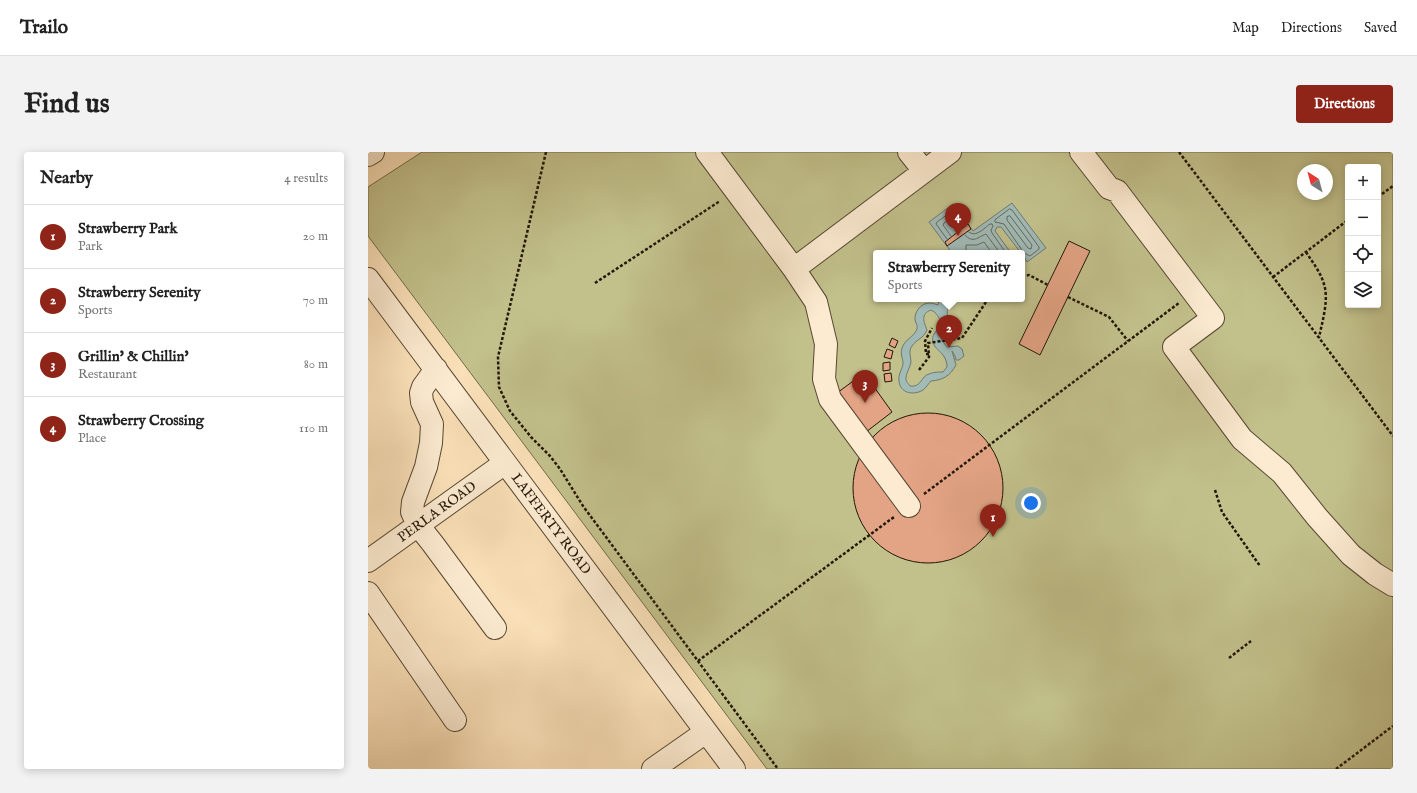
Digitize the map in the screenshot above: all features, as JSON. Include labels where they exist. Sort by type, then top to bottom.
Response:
[{"type":"street","points":[[368,155],[373,152]]},
{"type":"street","points":[[707,152],[794,269],[816,302],[826,344],[824,379],[830,399],[909,506]]},
{"type":"street","points":[[909,152],[924,171]]},
{"type":"street","points":[[794,269],[950,152]]},
{"type":"street","points":[[1081,152],[1109,188],[1117,190],[1213,318],[1174,347],[1242,439],[1282,473],[1317,517],[1351,554],[1375,574],[1393,585]]},
{"type":"street","name":"LAFFERTY ROAD","points":[[368,279],[734,769]]},
{"type":"street","points":[[436,369],[423,387],[421,393],[422,402],[432,424],[431,443],[426,467],[413,502],[412,512],[418,525],[495,628]]},
{"type":"street","name":"PERLA ROAD","points":[[368,562],[505,462]]},
{"type":"street","points":[[368,593],[455,720]]},
{"type":"street","points":[[653,769],[706,732]]},
{"type":"path","points":[[546,152],[498,357],[499,387],[510,411],[560,469],[583,506],[778,769]]},
{"type":"path","points":[[1179,152],[1393,436]]},
{"type":"path","points":[[1381,195],[1393,186]]},
{"type":"path","points":[[595,283],[736,190]]},
{"type":"path","points":[[1273,277],[1345,222]]},
{"type":"path","points":[[1306,252],[1317,269],[1325,288],[1325,304],[1319,339]]},
{"type":"path","points":[[1025,277],[1029,275],[1048,285]]},
{"type":"path","points":[[698,661],[909,506],[1194,292]]},
{"type":"path","points":[[1068,297],[1109,317],[1128,341]]},
{"type":"path","points":[[919,370],[929,357],[928,343],[962,338],[986,302]]},
{"type":"path","points":[[929,353],[926,354],[925,341],[932,328]]},
{"type":"path","points":[[1215,490],[1222,512],[1260,566]]},
{"type":"path","points":[[1229,658],[1251,641]]},
{"type":"path","points":[[1336,769],[1393,726]]},
{"type":"shaded area","points":[[422,152],[1393,152],[1393,769],[767,769],[368,236],[368,187]]},
{"type":"water","points":[[1012,203],[1046,248],[1027,262],[1025,258],[1025,250],[1019,250],[1001,227],[997,227],[995,231],[1009,250],[950,250],[929,222],[953,204],[973,231]]},
{"type":"water","points":[[938,302],[951,302],[947,310],[950,325],[941,339],[947,347],[958,346],[962,349],[964,356],[959,360],[956,360],[952,351],[956,365],[949,375],[939,380],[931,381],[919,392],[911,393],[904,391],[899,381],[903,364],[901,352],[905,342],[917,329],[915,317],[919,308],[926,303],[938,305]],"holes":[[[931,310],[938,316],[941,324],[934,334],[933,343],[945,358],[947,367],[943,372],[934,372],[926,375],[919,384],[910,386],[906,379],[911,362],[910,350],[927,330],[924,318],[925,314]]]},
{"type":"building","points":[[968,224],[971,229],[947,246],[945,242]]},
{"type":"building","points":[[1069,241],[1090,251],[1040,355],[1019,344]]},
{"type":"building","points":[[892,338],[898,341],[895,348],[889,345]]},
{"type":"building","points":[[887,349],[893,351],[891,359],[884,357]]},
{"type":"building","points":[[890,362],[890,370],[883,371],[883,363]]},
{"type":"building","points":[[864,373],[892,412],[866,432],[837,393]]},
{"type":"building","points":[[891,373],[892,381],[885,382],[884,374]]},
{"type":"building","points":[[935,413],[950,416],[970,425],[986,440],[991,446],[1000,466],[1003,488],[1000,510],[991,530],[976,546],[970,551],[950,560],[935,563],[921,563],[906,560],[886,551],[865,530],[854,503],[853,481],[856,466],[865,446],[886,425],[913,414]]},
{"type":"place","name":"Strawberry Crossing","points":[[958,236]]},
{"type":"place","name":"Strawberry Serenity","points":[[949,348]]},
{"type":"place","name":"Grillin' & Chillin'","points":[[865,403]]},
{"type":"place","name":"Strawberry Park","points":[[993,537]]}]
